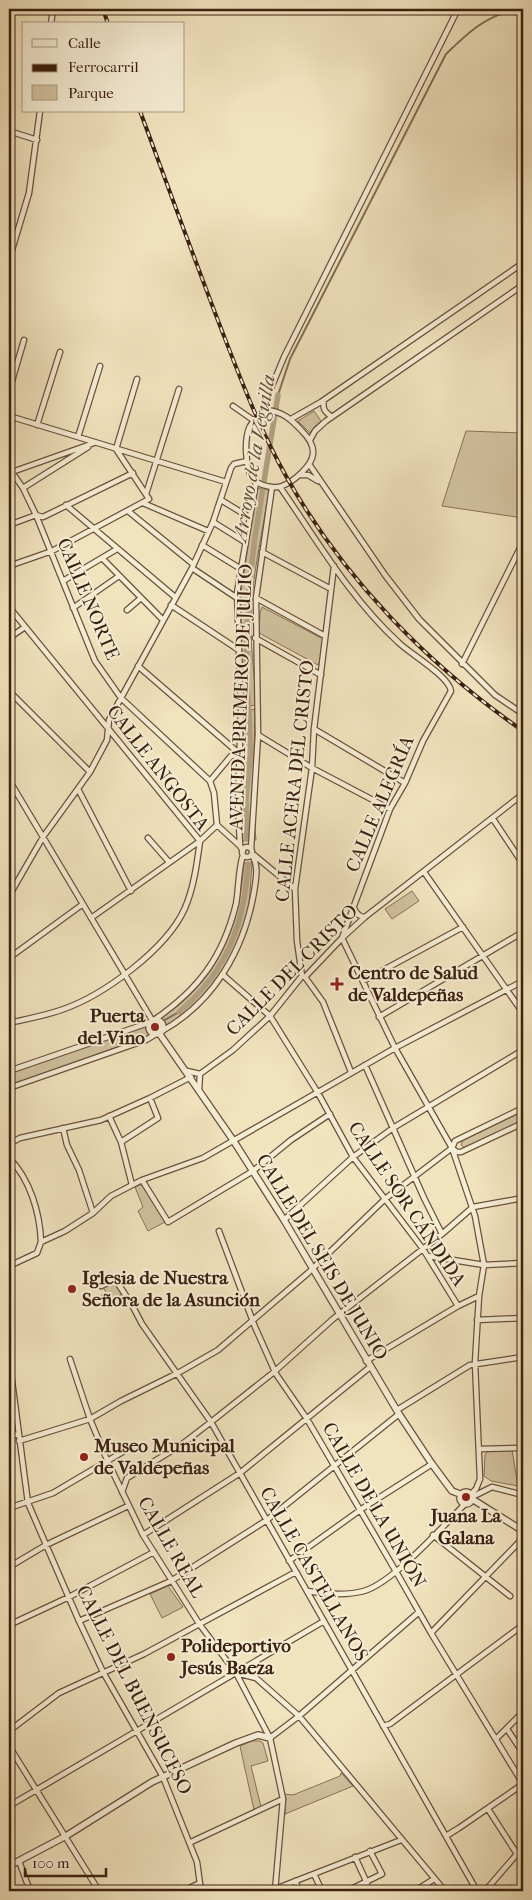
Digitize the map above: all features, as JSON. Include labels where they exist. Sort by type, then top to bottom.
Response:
[{"type":"street","points":[[51,22],[53,9]]},
{"type":"street","points":[[267,410],[267,398],[284,357],[458,9]]},
{"type":"street","points":[[9,260],[29,193],[40,112]]},
{"type":"street","points":[[9,131],[37,140]]},
{"type":"street","points":[[291,419],[324,400],[523,263]]},
{"type":"street","points":[[310,440],[315,431],[332,417],[523,285]]},
{"type":"street","points":[[9,391],[24,340]]},
{"type":"street","points":[[37,425],[60,352]]},
{"type":"street","points":[[78,437],[100,366]]},
{"type":"street","points":[[116,449],[137,379]]},
{"type":"street","points":[[146,494],[179,389]]},
{"type":"street","points":[[324,400],[323,407],[325,412],[332,417]]},
{"type":"street","points":[[233,406],[253,420]]},
{"type":"street","points":[[267,410],[280,412],[291,419],[310,440],[313,451],[313,457],[300,475],[280,486],[272,487],[256,482],[251,475],[247,461],[246,438],[248,428],[253,420],[267,410]]},
{"type":"street","points":[[9,416],[226,482]]},
{"type":"street","points":[[10,471],[95,442]]},
{"type":"street","points":[[23,488],[95,442]]},
{"type":"street","points":[[9,566],[52,551],[150,500],[116,449]]},
{"type":"street","points":[[9,896],[43,837],[90,772],[107,740],[109,720],[176,597],[213,522],[234,464],[247,461]]},
{"type":"street","points":[[309,464],[319,482],[384,575],[419,619],[495,695],[523,714]]},
{"type":"street","name":"CALLE NORTE","points":[[10,471],[23,488],[36,514],[95,661],[121,698],[210,781]]},
{"type":"street","points":[[9,525],[36,514],[43,517],[133,473]]},
{"type":"street","points":[[300,475],[308,475],[319,482]]},
{"type":"street","name":"AVENIDA PRIMERO DE JULIO","points":[[9,1071],[153,1021],[195,988],[215,958],[224,939],[236,903],[243,853],[240,846],[238,802],[241,755],[237,598],[256,482]]},
{"type":"street","points":[[280,486],[334,566]]},
{"type":"street","name":"AVENIDA PRIMERO DE JULIO","points":[[9,1088],[146,1040],[177,1022],[194,1009],[223,975],[244,932],[251,908],[257,869],[252,852],[258,735],[255,638],[256,598],[272,487]]},
{"type":"street","points":[[221,500],[249,517]]},
{"type":"street","points":[[143,503],[208,531]]},
{"type":"street","points":[[66,505],[176,597]]},
{"type":"street","points":[[128,511],[192,566],[237,598]]},
{"type":"street","points":[[213,522],[245,542]]},
{"type":"street","points":[[462,664],[523,542]]},
{"type":"street","points":[[202,545],[241,569]]},
{"type":"street","points":[[63,581],[117,548]]},
{"type":"street","points":[[262,552],[331,589]]},
{"type":"street","points":[[102,558],[163,620]]},
{"type":"street","name":"CALLE ACERA DEL CRISTO","points":[[304,976],[297,941],[295,889],[312,768],[314,729],[334,566]]},
{"type":"street","name":"CALLE ALEGRÍA","points":[[334,566],[347,586],[385,630],[408,651],[444,678],[450,685],[451,690],[423,741],[405,783],[390,809],[342,938]]},
{"type":"street","points":[[73,608],[119,576]]},
{"type":"street","points":[[127,610],[140,598]]},
{"type":"street","points":[[256,598],[325,636]]},
{"type":"street","points":[[171,605],[238,650]]},
{"type":"street","name":"CALLE ANGOSTA","points":[[9,606],[200,840],[191,891],[184,909],[158,947],[125,976],[73,1005],[60,1011],[9,1023]]},
{"type":"street","points":[[9,638],[25,627]]},
{"type":"street","points":[[255,638],[321,675]]},
{"type":"street","points":[[138,666],[241,755]]},
{"type":"street","points":[[9,691],[90,772]]},
{"type":"street","points":[[314,729],[405,783]]},
{"type":"street","points":[[258,735],[312,768],[390,809]]},
{"type":"street","points":[[240,846],[218,825],[214,793],[210,781],[231,756],[241,755]]},
{"type":"street","points":[[9,780],[153,1021]]},
{"type":"street","points":[[78,790],[131,891]]},
{"type":"street","name":"CALLE DEL CRISTO","points":[[200,1074],[234,1050],[270,1016],[304,976],[365,917],[523,794]]},
{"type":"street","points":[[493,819],[522,860]]},
{"type":"street","points":[[91,918],[131,891],[218,825]]},
{"type":"street","points":[[148,838],[169,862]]},
{"type":"street","points":[[252,852],[247,857],[243,853],[247,847],[295,889]]},
{"type":"street","points":[[424,872],[523,1013]]},
{"type":"street","points":[[9,958],[83,904]]},
{"type":"street","points":[[354,908],[355,912],[361,917],[365,917]]},
{"type":"street","points":[[362,981],[463,927]]},
{"type":"street","points":[[379,1017],[523,932]]},
{"type":"street","points":[[307,1590],[338,1594],[363,1591],[383,1582],[468,1503],[480,1479],[475,1363],[476,1320],[484,1265],[473,1207],[452,1148],[395,1048],[342,938]]},
{"type":"street","name":"CALLE SOR CÁNDIDA","points":[[223,975],[270,1016],[318,1093],[353,1157],[428,1256],[458,1306]]},
{"type":"street","points":[[304,976],[323,1002],[351,1072]]},
{"type":"street","points":[[41,1242],[65,1231],[93,1213],[111,1196],[142,1180],[203,1158],[318,1093],[351,1072],[523,982]]},
{"type":"street","points":[[159,1020],[162,1024],[159,1032],[151,1032],[149,1028],[153,1021],[159,1020]]},
{"type":"street","name":"CALLE DEL SEIS DE JUNIO","points":[[159,1032],[200,1090],[284,1220],[398,1412],[452,1491],[460,1494]]},
{"type":"street","points":[[284,1220],[353,1157],[393,1128],[523,1050]]},
{"type":"street","points":[[365,1065],[442,1234]]},
{"type":"street","points":[[187,1071],[200,1074],[200,1090]]},
{"type":"street","points":[[9,1144],[20,1138],[101,1120],[150,1098],[190,1077]]},
{"type":"street","points":[[121,1142],[158,1118],[150,1098]]},
{"type":"street","points":[[19,1441],[90,1419],[218,1350],[313,1268],[385,1199],[452,1148],[455,1140],[523,1108]]},
{"type":"street","points":[[142,1180],[168,1222],[253,1171],[291,1140],[330,1114]]},
{"type":"street","points":[[109,1116],[121,1142],[132,1185]]},
{"type":"street","points":[[452,1148],[457,1152],[461,1152],[523,1123]]},
{"type":"street","points":[[63,1128],[67,1145],[79,1170],[93,1213]]},
{"type":"street","points":[[9,1266],[37,1253],[41,1242],[34,1199],[19,1170],[10,1161]]},
{"type":"street","points":[[122,1492],[127,1478],[181,1446],[274,1372],[339,1314],[442,1234],[473,1207],[523,1198]]},
{"type":"street","name":"CALLE DE LA UNIÓN","points":[[219,1231],[274,1372],[307,1419],[430,1633],[523,1784]]},
{"type":"street","points":[[428,1256],[484,1265],[523,1263]]},
{"type":"street","name":"CALLE CASTELLANOS","points":[[101,1286],[115,1279],[142,1324],[211,1422],[477,1891]]},
{"type":"street","points":[[366,1361],[458,1306],[479,1296]]},
{"type":"street","points":[[476,1320],[523,1318]]},
{"type":"street","points":[[79,1621],[171,1580],[267,1520],[398,1412],[439,1383],[475,1363],[523,1357]]},
{"type":"street","name":"CALLE DEL BUENSUCESO","points":[[9,1358],[11,1385],[28,1503],[103,1672],[163,1777],[198,1862],[201,1891]]},
{"type":"street","name":"CALLE REAL","points":[[70,1359],[90,1419],[107,1460],[143,1535],[200,1625],[236,1673],[270,1738],[283,1799],[275,1890]]},
{"type":"street","points":[[143,1535],[240,1473],[370,1367]]},
{"type":"street","points":[[9,1437],[18,1434]]},
{"type":"street","points":[[9,1508],[53,1493],[131,1447]]},
{"type":"street","points":[[480,1449],[523,1448]]},
{"type":"street","points":[[289,1560],[432,1464]]},
{"type":"street","points":[[113,1473],[127,1478]]},
{"type":"street","points":[[472,1497],[492,1487],[523,1494]]},
{"type":"street","points":[[465,1504],[461,1501],[460,1494],[465,1491],[523,1531]]},
{"type":"street","points":[[9,1567],[46,1545],[128,1506]]},
{"type":"street","points":[[433,1536],[510,1596]]},
{"type":"street","points":[[430,1633],[523,1538]]},
{"type":"street","points":[[9,1625],[69,1597],[154,1552]]},
{"type":"street","points":[[9,1731],[59,1693],[144,1654],[200,1625],[245,1598],[297,1573]]},
{"type":"street","points":[[9,1866],[66,1836],[163,1777],[236,1743],[258,1735],[270,1738],[299,1716],[419,1612]]},
{"type":"street","points":[[9,1806],[324,1621]]},
{"type":"street","points":[[383,1726],[390,1724],[523,1625]]},
{"type":"street","points":[[236,1673],[256,1678],[299,1716],[445,1891]]},
{"type":"street","points":[[496,1739],[523,1712]]},
{"type":"street","points":[[507,1729],[523,1753]]},
{"type":"street","points":[[9,1746],[99,1891]]},
{"type":"street","points":[[446,1836],[523,1784]]},
{"type":"street","points":[[191,1842],[283,1799]]},
{"type":"street","points":[[488,1808],[517,1854]]},
{"type":"street","points":[[275,1890],[401,1840]]},
{"type":"street","points":[[485,1891],[523,1847]]},
{"type":"street","points":[[347,1891],[367,1883],[382,1874],[370,1851]]},
{"type":"street","points":[[355,1857],[367,1883]]},
{"type":"street","points":[[19,1861],[30,1891]]},
{"type":"street","points":[[314,1874],[322,1891]]},
{"type":"street","points":[[415,1891],[434,1879]]},
{"type":"street","points":[[295,1881],[300,1891]]},
{"type":"street","points":[[184,1891],[200,1883]]},
{"type":"green space","points":[[314,411],[321,421],[310,433],[298,421]]},
{"type":"green space","points":[[466,431],[523,433],[523,518],[442,506]]},
{"type":"green space","points":[[257,488],[269,490],[256,566],[251,612],[257,705],[241,707],[241,592]]},
{"type":"green space","points":[[262,607],[323,639],[321,659],[318,665],[259,633]]},
{"type":"green space","points":[[255,709],[253,808],[256,840],[242,841],[243,712]]},
{"type":"green space","points":[[252,862],[248,912],[237,946],[218,978],[194,1006],[165,1027],[160,1019],[197,988],[211,970],[222,951],[231,931],[237,910],[244,863]]},
{"type":"green space","points":[[412,891],[419,901],[392,919],[385,909]]},
{"type":"green space","points":[[145,1026],[150,1035],[9,1086],[9,1073]]},
{"type":"green space","points":[[523,1111],[523,1121],[465,1148],[461,1145],[463,1140]]},
{"type":"green space","points":[[143,1185],[165,1222],[148,1231],[138,1211],[143,1207],[135,1187]]},
{"type":"green space","points":[[114,1281],[122,1294],[106,1303],[101,1295],[104,1293],[109,1298],[103,1287]]},
{"type":"green space","points":[[512,1450],[518,1486],[491,1481],[484,1476],[485,1454],[489,1451]]},
{"type":"green space","points":[[168,1586],[183,1607],[162,1618],[150,1594]]},
{"type":"green space","points":[[252,1741],[263,1743],[268,1761],[251,1766],[261,1807],[254,1810],[240,1746]]},
{"type":"green space","points":[[341,1773],[353,1786],[285,1814],[284,1794],[293,1795],[340,1776]]},
{"type":"waterway","name":"Arroyo de la Veguilla","points":[[278,395],[290,359],[446,54],[478,26],[516,9]]},
{"type":"waterway","name":"Arroyo de la Veguilla","points":[[247,839],[246,797],[251,752],[246,668],[249,586],[278,395]]},
{"type":"waterway","name":"Arroyo de la Veguilla","points":[[179,1012],[209,980],[221,964],[230,946],[242,908],[248,864]]},
{"type":"waterway","name":"Arroyo de la Veguilla","points":[[163,1021],[179,1012]]},
{"type":"railway","points":[[103,9],[107,22]]},
{"type":"railway","points":[[140,112],[236,368],[251,405],[286,476],[334,549],[390,617],[453,677],[523,731]]},
{"type":"place","name":"Centro de Salud de Valdepeñas","points":[[337,984]]},
{"type":"place","name":"Puerta del Vino","points":[[155,1027]]},
{"type":"place","name":"Iglesia de Nuestra Señora de la Asunción","points":[[72,1289]]},
{"type":"place","name":"Museo Municipal de Valdepeñas","points":[[84,1457]]},
{"type":"place","name":"Juana La Galana","points":[[466,1497]]},
{"type":"place","name":"Polideportivo Jesús Baeza","points":[[171,1657]]}]
